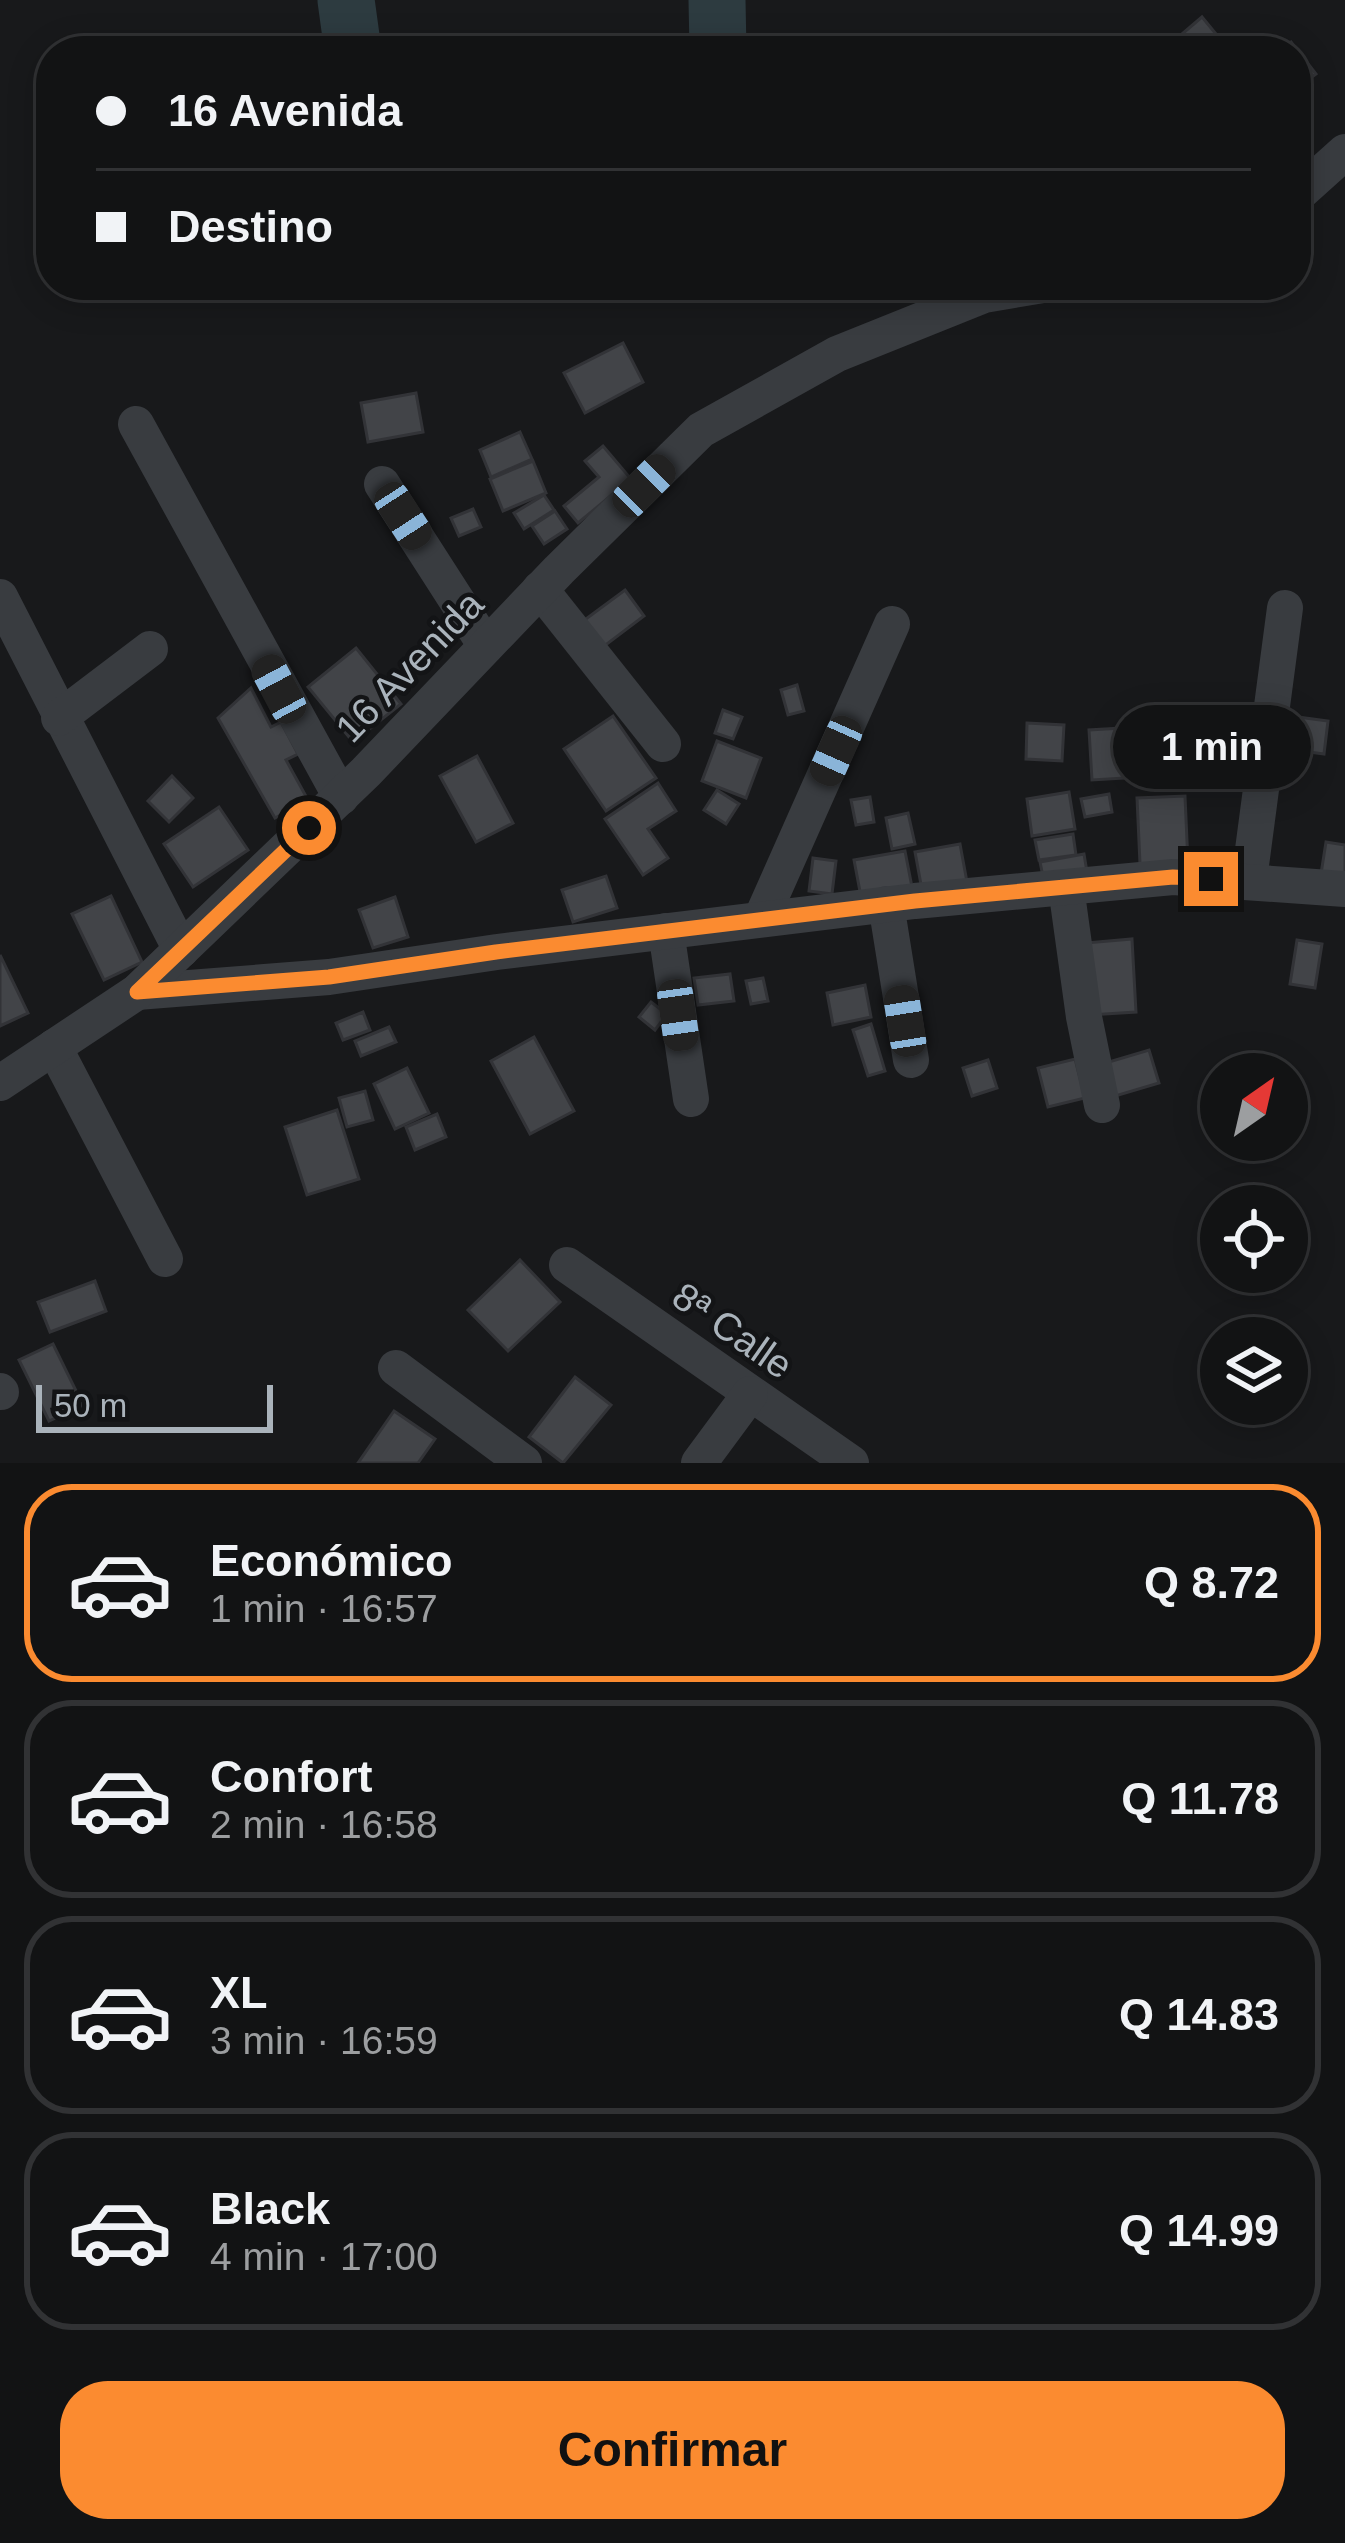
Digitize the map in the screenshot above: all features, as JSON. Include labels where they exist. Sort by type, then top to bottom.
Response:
[{"type":"street","points":[[1311,183],[1345,152]]},
{"type":"street","name":"16 Avenida","points":[[0,1083],[137,992],[340,797],[701,430],[837,354],[974,300]]},
{"type":"street","points":[[136,424],[340,797]]},
{"type":"street","points":[[382,484],[486,646]]},
{"type":"street","points":[[540,589],[664,744]]},
{"type":"street","points":[[0,596],[181,950]]},
{"type":"street","points":[[1249,880],[1285,608]]},
{"type":"street","points":[[761,919],[892,624]]},
{"type":"street","points":[[59,718],[150,649]]},
{"type":"street","points":[[137,992],[329,977],[886,904],[1173,877],[1345,890]]},
{"type":"street","points":[[1066,887],[1102,1105]]},
{"type":"street","points":[[886,904],[911,1060]]},
{"type":"street","points":[[666,931],[691,1099]]},
{"type":"street","points":[[55,1047],[165,1258]]},
{"type":"street","name":"8ª Calle","points":[[567,1265],[851,1463]]},
{"type":"street","points":[[396,1368],[524,1463]]},
{"type":"street","points":[[699,1463],[750,1394]]},
{"type":"building","points":[[1202,17],[1218,36],[1180,36]]},
{"type":"building","points":[[623,343],[643,382],[585,413],[564,373]]},
{"type":"building","points":[[416,393],[423,432],[368,442],[361,403]]},
{"type":"building","points":[[520,432],[532,459],[491,477],[480,450]]},
{"type":"building","points":[[603,446],[631,479],[578,523],[564,506],[599,477],[585,461]]},
{"type":"building","points":[[533,461],[546,493],[503,511],[490,479]]},
{"type":"building","points":[[544,495],[554,510],[524,529],[514,513]]},
{"type":"building","points":[[473,509],[481,527],[459,536],[451,518]]},
{"type":"building","points":[[555,511],[567,529],[544,544],[532,526]]},
{"type":"building","points":[[625,590],[644,616],[595,653],[575,627]]},
{"type":"building","points":[[356,648],[401,704],[353,742],[308,687]]},
{"type":"building","points":[[797,685],[804,711],[788,715],[781,690]]},
{"type":"building","points":[[251,688],[271,727],[281,722],[298,754],[286,760],[308,800],[275,818],[218,718]]},
{"type":"building","points":[[723,710],[742,717],[733,739],[715,733]]},
{"type":"building","points":[[613,716],[656,778],[606,811],[564,749]]},
{"type":"building","points":[[1212,717],[1266,728],[1260,755],[1207,744]]},
{"type":"building","points":[[1298,717],[1328,721],[1324,754],[1294,750]]},
{"type":"building","points":[[1027,723],[1064,725],[1062,761],[1026,759]]},
{"type":"building","points":[[1172,725],[1175,775],[1092,780],[1089,730]]},
{"type":"building","points":[[717,741],[761,758],[746,798],[702,781]]},
{"type":"building","points":[[477,756],[513,823],[476,842],[440,776]]},
{"type":"building","points":[[172,776],[193,798],[169,822],[148,801]]},
{"type":"building","points":[[658,783],[676,811],[648,829],[668,858],[643,875],[605,819]]},
{"type":"building","points":[[717,790],[739,804],[726,824],[704,810]]},
{"type":"building","points":[[1069,792],[1075,829],[1032,836],[1027,799]]},
{"type":"building","points":[[1109,794],[1112,812],[1085,817],[1081,799]]},
{"type":"building","points":[[1185,796],[1188,863],[1140,864],[1137,798]]},
{"type":"building","points":[[870,797],[874,822],[856,825],[851,800]]},
{"type":"building","points":[[219,807],[248,850],[193,887],[164,844]]},
{"type":"building","points":[[908,813],[915,844],[892,849],[886,818]]},
{"type":"building","points":[[1073,834],[1076,855],[1039,860],[1035,840]]},
{"type":"building","points":[[1326,842],[1345,845],[1345,884],[1320,880]]},
{"type":"building","points":[[960,844],[967,882],[922,890],[915,852]]},
{"type":"building","points":[[905,851],[912,887],[861,897],[854,860]]},
{"type":"building","points":[[1084,854],[1088,878],[1045,886],[1040,862]]},
{"type":"building","points":[[813,858],[836,861],[832,894],[809,891]]},
{"type":"building","points":[[606,876],[617,908],[573,922],[562,890]]},
{"type":"building","points":[[111,896],[142,962],[104,980],[72,914]]},
{"type":"building","points":[[395,897],[408,937],[373,948],[359,910]]},
{"type":"building","points":[[1132,939],[1136,1012],[1090,1015],[1085,943]]},
{"type":"building","points":[[1297,940],[1322,944],[1315,988],[1290,984]]},
{"type":"building","points":[[0,955],[28,1013],[0,1026]]},
{"type":"building","points":[[730,974],[734,1001],[698,1005],[694,978]]},
{"type":"building","points":[[763,978],[768,1001],[751,1004],[746,981]]},
{"type":"building","points":[[865,985],[871,1017],[833,1025],[827,993]]},
{"type":"building","points":[[651,1002],[667,1014],[655,1030],[639,1017]]},
{"type":"building","points":[[363,1012],[370,1030],[343,1040],[336,1023]]},
{"type":"building","points":[[871,1024],[885,1071],[868,1076],[853,1030]]},
{"type":"building","points":[[389,1027],[396,1042],[361,1056],[355,1041]]},
{"type":"building","points":[[534,1037],[574,1111],[530,1134],[491,1061]]},
{"type":"building","points":[[1149,1050],[1159,1083],[1112,1097],[1102,1064]]},
{"type":"building","points":[[1075,1059],[1085,1098],[1048,1107],[1038,1068]]},
{"type":"building","points":[[988,1060],[997,1088],[972,1096],[963,1068]]},
{"type":"building","points":[[407,1068],[429,1113],[395,1129],[374,1084]]},
{"type":"building","points":[[365,1091],[373,1120],[347,1127],[339,1098]]},
{"type":"building","points":[[337,1110],[359,1179],[307,1195],[285,1127]]},
{"type":"building","points":[[437,1114],[446,1137],[415,1150],[406,1127]]},
{"type":"building","points":[[520,1260],[560,1302],[508,1351],[468,1310]]},
{"type":"building","points":[[95,1281],[106,1311],[50,1332],[38,1302]]},
{"type":"building","points":[[53,1344],[83,1405],[49,1421],[19,1360]]},
{"type":"building","points":[[575,1377],[611,1405],[563,1463],[529,1437]]},
{"type":"building","points":[[394,1411],[435,1439],[418,1463],[358,1463]]},
{"type":"waterway","points":[[346,0],[351,36]]},
{"type":"waterway","points":[[717,0],[718,36]]},
{"type":"route","points":[[309,828],[137,992],[329,977],[915,901],[1173,877],[1211,879]]}]
